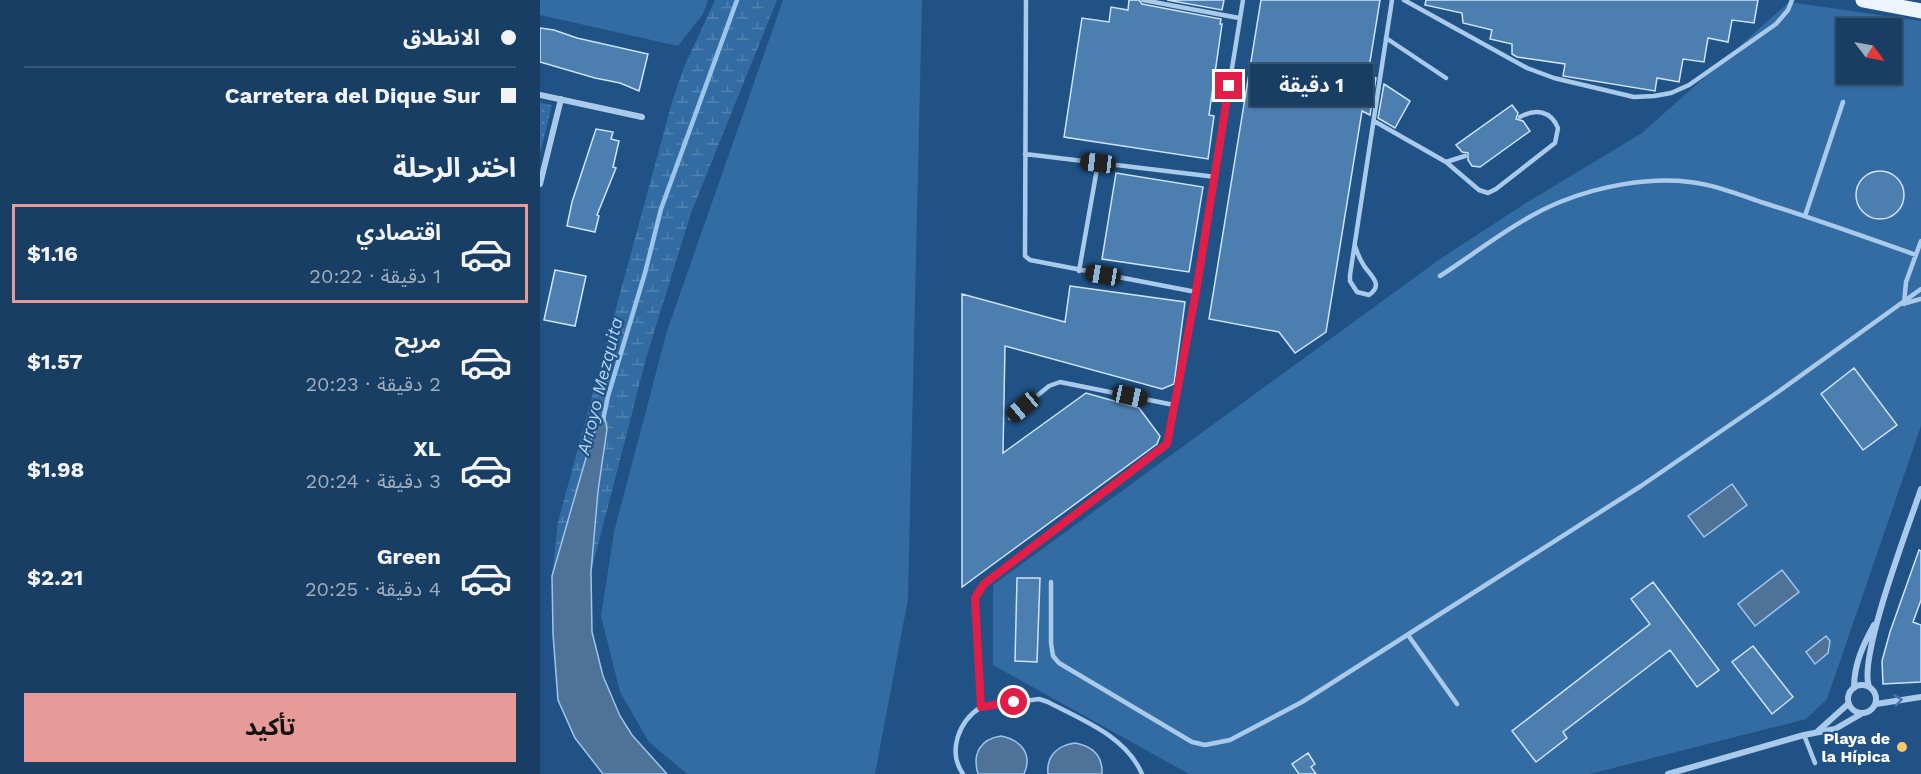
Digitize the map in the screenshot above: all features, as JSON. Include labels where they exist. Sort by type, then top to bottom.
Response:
[{"type":"main road","points":[[1863,0],[1921,10]]},
{"type":"street","points":[[540,95],[642,117]]},
{"type":"street","points":[[540,184],[561,99]]},
{"type":"street","points":[[1668,774],[1804,735],[1835,729],[1873,709],[1876,696],[1867,681],[1868,664],[1878,616],[1921,489]]},
{"type":"street","points":[[1854,688],[1857,663],[1862,647],[1878,616]]},
{"type":"street","points":[[1862,714],[1853,711],[1848,704],[1848,694],[1854,688],[1862,685],[1869,687]]},
{"type":"street","points":[[1876,704],[1921,697]]},
{"type":"street","points":[[1818,732],[1848,704]]},
{"type":"lane","points":[[1026,0],[1025,256],[1030,260],[1079,271],[1196,292]]},
{"type":"lane","points":[[1143,0],[1239,18]]},
{"type":"lane","points":[[981,707],[975,607],[975,598],[979,590],[1163,448],[1168,438],[1216,177],[1243,0]]},
{"type":"lane","points":[[1355,246],[1361,262],[1376,280],[1377,286],[1369,295],[1357,292],[1350,281],[1355,246],[1374,122],[1386,38],[1392,0]]},
{"type":"lane","points":[[1404,0],[1527,68],[1554,78],[1634,97],[1671,93],[1689,85],[1776,24],[1788,10],[1792,0]]},
{"type":"lane","points":[[1386,38],[1446,78]]},
{"type":"lane","points":[[1805,216],[1843,102]]},
{"type":"lane","points":[[1374,122],[1446,162],[1479,190],[1488,193],[1550,148],[1558,136],[1556,121],[1543,112],[1535,111],[1520,117]]},
{"type":"lane","points":[[1025,154],[1216,177]]},
{"type":"lane","points":[[1446,162],[1465,156]]},
{"type":"lane","points":[[1079,271],[1098,163]]},
{"type":"lane","points":[[1440,276],[1526,219],[1551,206],[1581,194],[1647,181],[1707,185],[1916,255]]},
{"type":"lane","points":[[1904,304],[1906,282],[1921,241]]},
{"type":"lane","points":[[1051,582],[1051,643],[1053,656],[1059,663],[1177,734],[1204,745],[1230,740],[1302,702],[1641,486],[1904,304],[1921,289]]},
{"type":"lane","points":[[1904,304],[1921,299]]},
{"type":"lane","points":[[1010,418],[1049,386],[1060,382],[1174,405]]},
{"type":"lane","points":[[1408,635],[1457,704]]},
{"type":"lane","points":[[963,774],[957,756],[959,735],[964,720],[981,707],[1039,699],[1113,737],[1137,764],[1142,774]]},
{"type":"lane","points":[[1804,735],[1815,763]]},
{"type":"green space","points":[[540,0],[708,0],[703,14],[678,46],[540,15]]},
{"type":"green space","points":[[715,0],[777,0],[691,213],[647,355],[591,572],[598,491],[607,429],[604,415],[592,437],[552,576],[558,522],[672,102],[684,67]]},
{"type":"green space","points":[[783,0],[922,0],[908,599],[875,774],[687,774],[649,742],[620,692],[601,616],[614,532],[667,331]]},
{"type":"green space","points":[[1789,2],[1900,18],[1836,18],[1836,84],[1902,84],[1902,18],[1921,21],[1921,426],[1827,699],[1806,719],[1590,774],[1189,774],[993,665],[993,585],[1440,259],[1526,203],[1642,133]]},
{"type":"green space","points":[[540,103],[552,105],[540,154]]},
{"type":"shaded area","name":"Arroyo Mezquita","points":[[604,414],[607,429],[598,491],[591,572],[592,632],[603,676],[620,716],[632,735],[667,774],[603,774],[575,738],[558,700],[553,634],[552,576],[592,437]]},
{"type":"shaded area","points":[[1732,484],[1747,505],[1704,537],[1688,516]]},
{"type":"shaded area","points":[[1782,570],[1799,592],[1755,626],[1738,604]]},
{"type":"shaded area","points":[[1826,636],[1830,641],[1828,653],[1815,664],[1806,652]]},
{"type":"shaded area","points":[[1001,736],[1014,741],[1023,749],[1027,760],[1024,774],[978,774],[976,760],[979,749],[988,740]]},
{"type":"shaded area","points":[[1075,743],[1095,752],[1102,767],[1102,774],[1048,774],[1049,762],[1054,752],[1063,746]]},
{"type":"building","points":[[1129,0],[1139,0],[1142,4],[1221,19],[1209,115],[1214,116],[1208,159],[1064,137],[1082,18],[1109,22],[1111,7],[1128,10]]},
{"type":"building","points":[[1167,0],[1224,0],[1222,10]]},
{"type":"building","points":[[1261,0],[1380,0],[1368,74],[1376,78],[1370,115],[1362,111],[1326,332],[1295,353],[1279,332],[1209,319]]},
{"type":"building","points":[[1426,0],[1758,0],[1754,23],[1732,20],[1728,42],[1708,38],[1704,62],[1683,59],[1679,82],[1657,78],[1655,91],[1563,76],[1565,64],[1517,57],[1512,54],[1512,44],[1490,39],[1492,30],[1463,23],[1462,13],[1425,5]]},
{"type":"building","points":[[540,28],[648,54],[639,91],[620,83],[540,62]]},
{"type":"building","points":[[1384,84],[1410,101],[1395,128],[1378,118]]},
{"type":"building","points":[[1512,105],[1518,113],[1516,119],[1523,121],[1530,131],[1480,167],[1472,166],[1468,160],[1468,153],[1462,152],[1456,145]]},
{"type":"building","points":[[596,129],[613,132],[611,139],[619,141],[613,167],[616,168],[597,215],[599,216],[595,232],[567,226],[572,202]]},
{"type":"building","points":[[1880,171],[1897,178],[1904,195],[1897,212],[1880,219],[1863,212],[1856,195],[1863,178]]},
{"type":"building","points":[[1116,173],[1203,187],[1189,272],[1102,259]]},
{"type":"building","points":[[555,270],[586,276],[575,326],[544,320]]},
{"type":"building","points":[[1070,286],[1185,302],[1174,384],[1162,389],[1005,346],[1003,453],[1086,393],[1139,408],[1160,436],[1157,444],[962,587],[962,294],[1065,322]]},
{"type":"building","points":[[1854,368],[1897,425],[1863,450],[1821,394]]},
{"type":"building","points":[[1919,550],[1921,551],[1921,600],[1913,622],[1921,625],[1921,682],[1883,684],[1882,661]]},
{"type":"building","points":[[1017,578],[1040,578],[1037,662],[1015,661]]},
{"type":"building","points":[[1653,582],[1719,670],[1697,687],[1670,650],[1563,732],[1567,738],[1536,762],[1512,731],[1650,624],[1631,599]]},
{"type":"building","points":[[1753,646],[1793,697],[1772,714],[1732,662]]},
{"type":"building","points":[[1308,753],[1315,764],[1311,767],[1316,774],[1299,774],[1292,764]]},
{"type":"waterway","name":"Arroyo Mezquita","points":[[603,420],[661,209],[737,0]]},
{"type":"place","name":"Playa de la Hípica","points":[[1902,747]]},
{"type":"route","points":[[1014,702],[981,707],[975,598],[984,584],[1167,444],[1216,177],[1229,86]]}]
